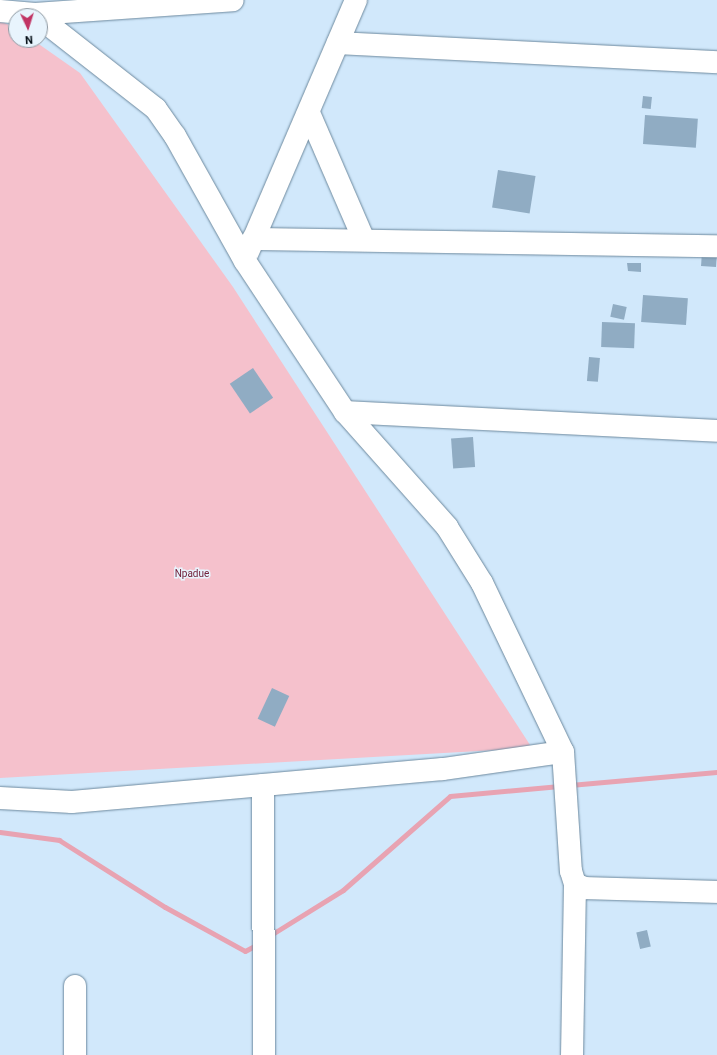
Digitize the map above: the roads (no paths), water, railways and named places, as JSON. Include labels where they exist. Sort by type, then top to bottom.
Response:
[{"type":"street","points":[[48,15],[233,0]]},
{"type":"street","points":[[245,261],[253,239],[309,113],[356,0]]},
{"type":"street","points":[[48,25],[156,109],[175,136],[245,261],[345,412],[447,527],[482,583],[563,752],[571,871],[575,884],[572,1055]]},
{"type":"street","points":[[338,43],[717,62]]},
{"type":"street","points":[[309,113],[364,240]]},
{"type":"street","points":[[253,239],[717,246]]},
{"type":"street","points":[[345,412],[717,431]]},
{"type":"street","points":[[0,798],[72,802],[443,769],[563,752]]},
{"type":"street","points":[[262,785],[264,1055]]},
{"type":"street","points":[[575,884],[585,888],[717,892]]},
{"type":"street","points":[[75,986],[75,1055]]},
{"type":"waterway","points":[[570,785],[717,772]]},
{"type":"waterway","points":[[269,936],[343,890],[450,796],[560,786]]},
{"type":"waterway","points":[[0,832],[59,840],[165,907],[245,951],[258,944]]},
{"type":"park label","name":"Npadue","points":[[192,574]]}]
